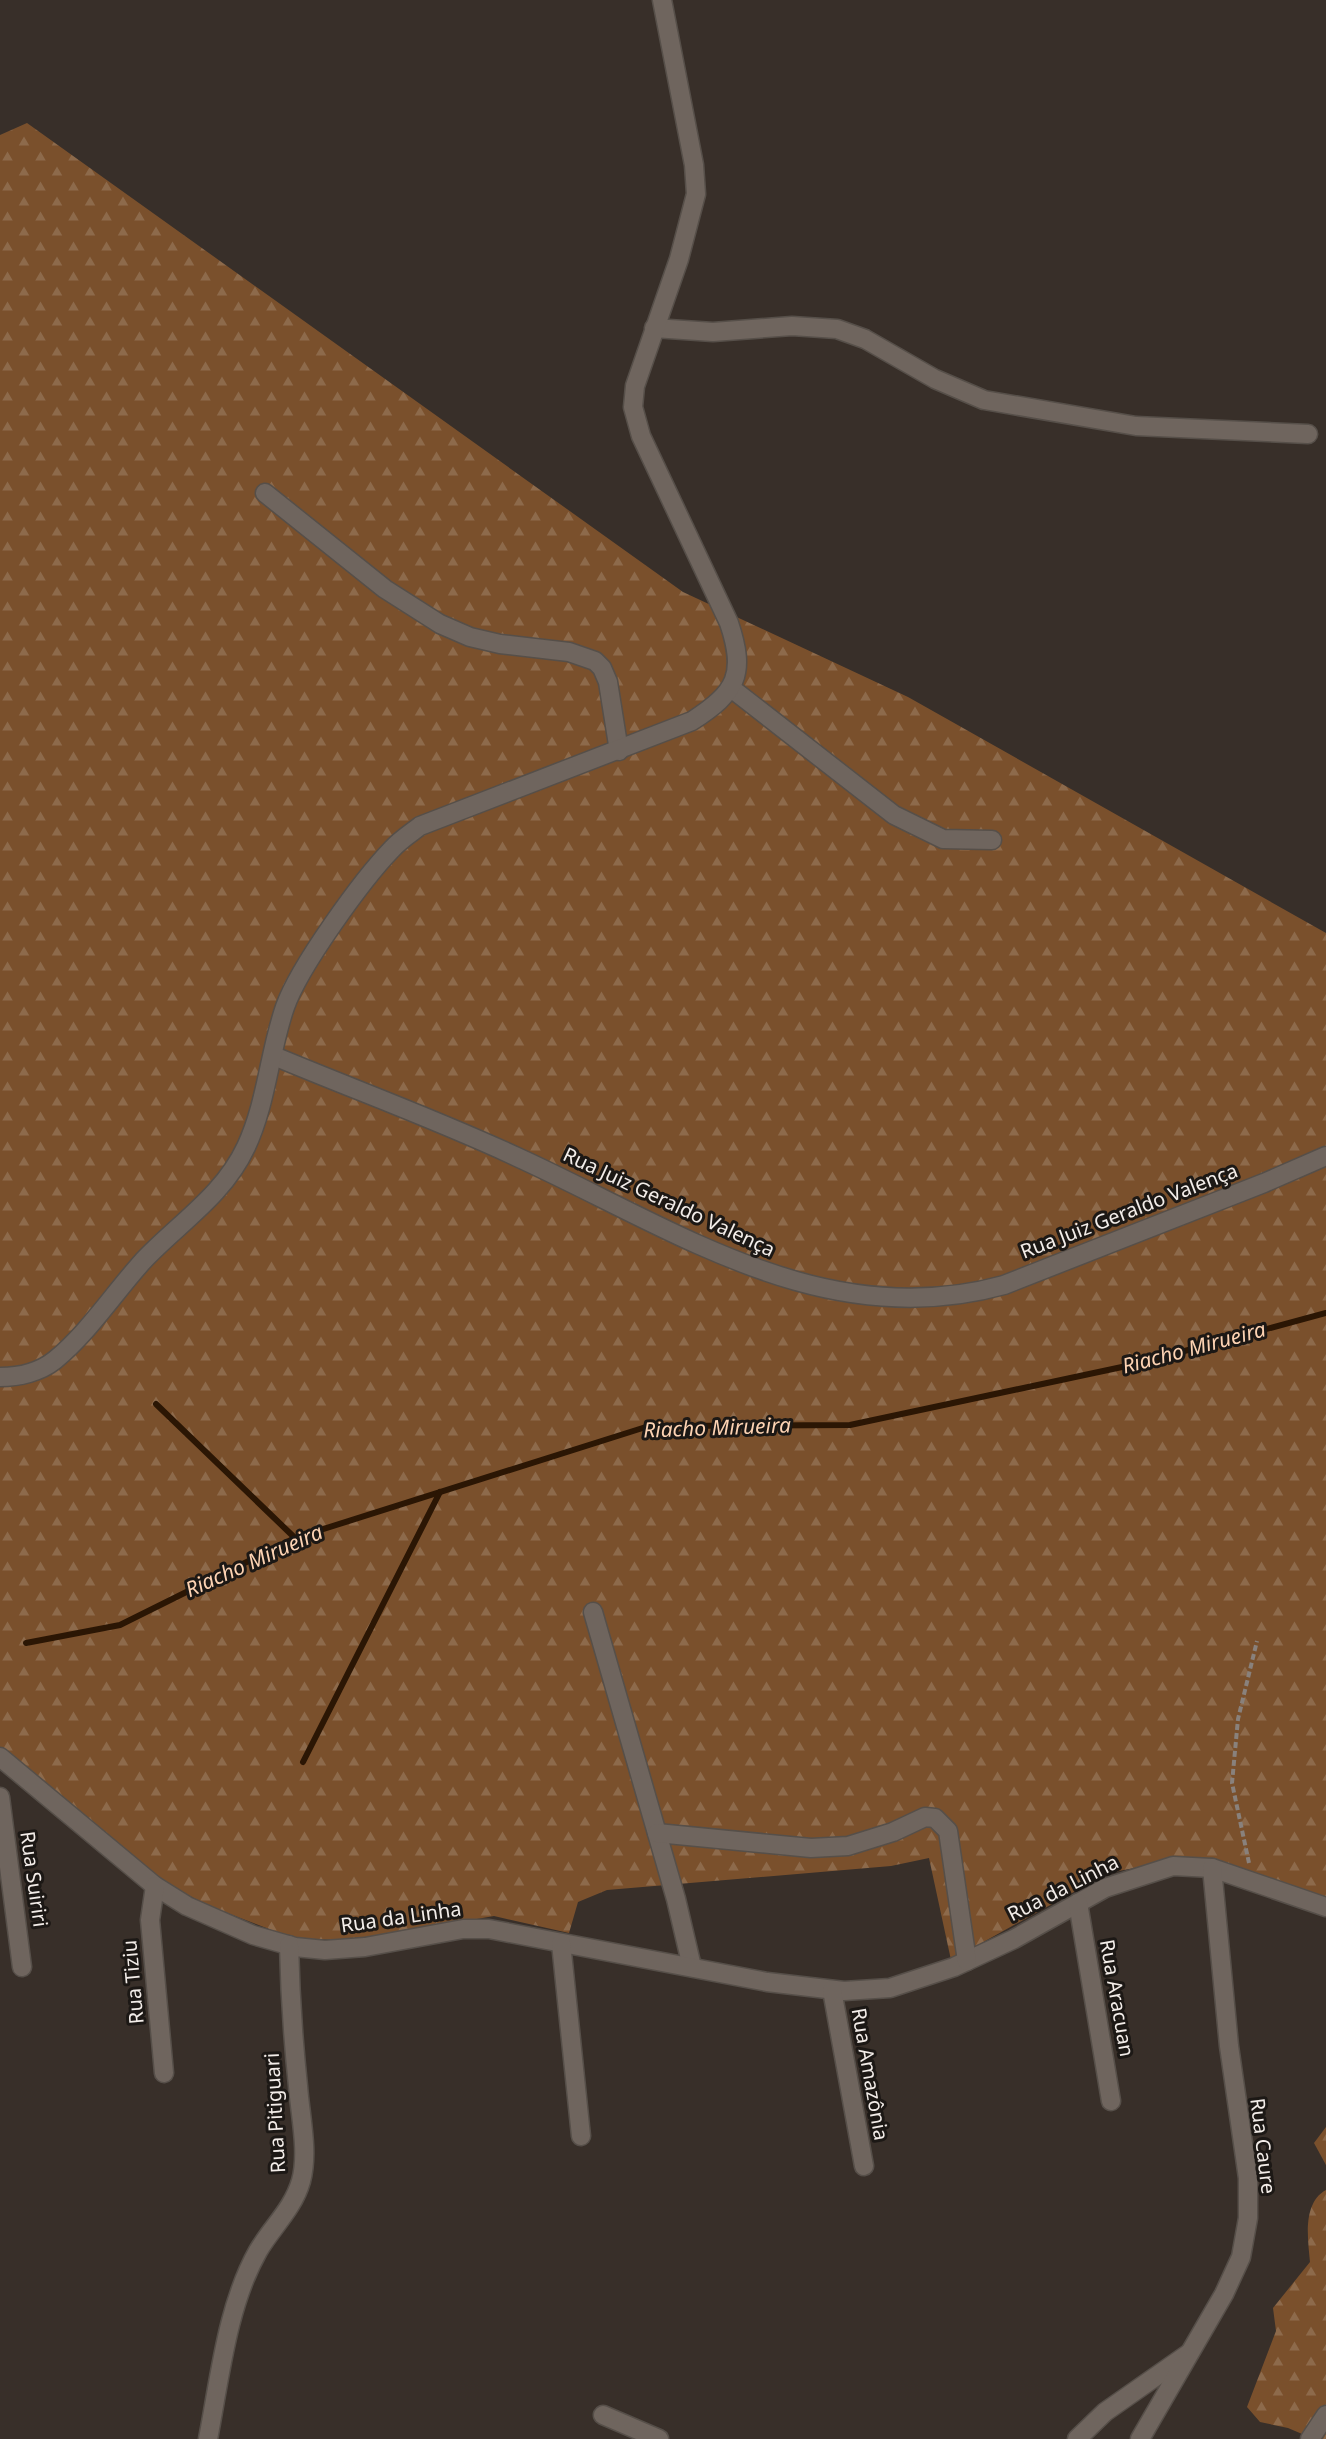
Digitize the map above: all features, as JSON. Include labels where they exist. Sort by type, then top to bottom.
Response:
[{"type":"street","points":[[0,1377],[30,1374],[54,1361],[83,1333],[143,1261],[229,1177],[246,1147],[263,1099],[285,1006],[298,980],[372,871],[393,847],[420,826],[669,731],[710,709],[731,688],[738,668],[737,649],[729,623],[640,436],[633,407],[634,386],[680,259],[696,194],[694,165],[662,0]]},
{"type":"street","points":[[654,328],[713,332],[792,326],[837,329],[865,339],[935,379],[984,400],[1136,426],[1308,434]]},
{"type":"street","points":[[265,493],[386,589],[440,624],[470,637],[500,644],[569,652],[595,661],[602,668],[608,682],[618,751]]},
{"type":"street","points":[[731,688],[894,815],[943,839],[992,840]]},
{"type":"street","name":"Rua Juiz Geraldo Valença","points":[[274,1056],[510,1153],[723,1256],[796,1282],[846,1294],[885,1298],[970,1294],[1004,1285],[1254,1187],[1326,1156]]},
{"type":"street","points":[[593,1612],[657,1833],[692,1967]]},
{"type":"street","name":"Rua da Linha","points":[[0,1757],[154,1886],[198,1911],[253,1935],[290,1945],[325,1950],[365,1947],[464,1929],[489,1929],[803,1988],[832,1990],[890,1988],[967,1961],[1105,1888],[1173,1866],[1212,1868],[1326,1907]]},
{"type":"street","name":"Rua Suiriri","points":[[0,1797],[22,1967]]},
{"type":"street","points":[[657,1833],[780,1846],[827,1847],[848,1845],[893,1832],[925,1817],[935,1818],[948,1831],[967,1961]]},
{"type":"street","name":"Rua Caure","points":[[1140,2439],[1192,2352],[1241,2257],[1248,2218],[1248,2178],[1228,2046],[1212,1868]]},
{"type":"street","name":"Rua Tiziu","points":[[154,1886],[150,1920],[164,2073]]},
{"type":"street","name":"Rua Aracuan","points":[[1077,1903],[1111,2101]]},
{"type":"street","points":[[561,1943],[581,2136]]},
{"type":"street","name":"Rua Pitiguari","points":[[208,2439],[232,2322],[242,2288],[258,2250],[288,2210],[301,2180],[303,2149],[291,2008],[290,1945]]},
{"type":"street","name":"Rua Amazônia","points":[[832,1990],[864,2166]]},
{"type":"street","points":[[1077,2439],[1105,2412],[1192,2352]]},
{"type":"street","points":[[603,2415],[659,2439]]},
{"type":"street","points":[[1310,2439],[1326,2415]]},
{"type":"path","points":[[1253,1881],[1232,1783],[1238,1719],[1257,1641]]},
{"type":"green space","points":[[27,123],[683,592],[908,697],[1326,933],[1326,1900],[1177,1860],[1108,1873],[951,1960],[929,1858],[891,1866],[607,1890],[578,1902],[569,1933],[494,1916],[355,1940],[295,1939],[209,1906],[154,1877],[0,1749],[0,135]]},
{"type":"green space","points":[[1326,2127],[1326,2165],[1314,2143]]},
{"type":"green space","points":[[1326,2190],[1326,2439],[1314,2439],[1288,2428],[1260,2422],[1247,2407],[1276,2331],[1273,2308],[1310,2262],[1308,2223],[1310,2213],[1318,2196]]},
{"type":"waterway","name":"Riacho Mirueira","points":[[26,1643],[120,1625],[295,1538],[649,1426],[850,1425],[1136,1364],[1326,1313]]},
{"type":"waterway","points":[[156,1404],[295,1538]]},
{"type":"waterway","points":[[303,1762],[440,1492]]}]
